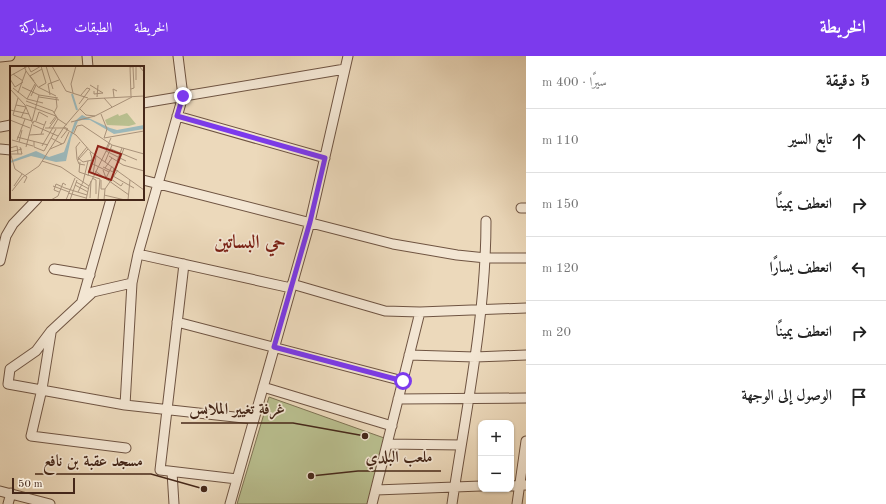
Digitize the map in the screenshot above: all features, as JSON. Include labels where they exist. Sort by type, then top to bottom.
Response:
[{"type":"street","points":[[0,58],[10,56]]},
{"type":"street","points":[[87,56],[88,66]]},
{"type":"street","points":[[125,405],[132,283],[138,254],[183,96],[178,56]]},
{"type":"street","points":[[230,504],[310,222],[348,56]]},
{"type":"street","points":[[144,103],[345,69]]},
{"type":"street","points":[[177,116],[325,158]]},
{"type":"street","points":[[0,127],[10,125]]},
{"type":"street","points":[[0,149],[10,150]]},
{"type":"street","points":[[144,180],[393,244],[486,258],[526,258]]},
{"type":"street","points":[[0,261],[6,236],[13,224],[36,200]]},
{"type":"street","points":[[82,303],[112,200]]},
{"type":"street","points":[[452,504],[482,309],[486,258],[486,221]]},
{"type":"street","points":[[138,254],[292,286],[385,311],[420,312],[526,308]]},
{"type":"street","points":[[184,264],[160,470],[237,478]]},
{"type":"street","points":[[54,269],[90,275]]},
{"type":"street","points":[[132,283],[94,292],[51,331],[36,351],[10,369],[4,384],[42,389],[125,405],[254,420]]},
{"type":"street","points":[[372,504],[420,312]]},
{"type":"street","points":[[177,322],[403,381]]},
{"type":"street","points":[[51,331],[42,389],[31,436],[126,448]]},
{"type":"street","points":[[410,355],[474,357],[526,355]]},
{"type":"street","points":[[263,387],[392,426]]},
{"type":"street","points":[[398,399],[468,400],[526,398]]},
{"type":"street","points":[[517,504],[526,441]]},
{"type":"street","points":[[387,444],[461,445]]},
{"type":"street","points":[[172,472],[174,504]]},
{"type":"street","points":[[376,490],[478,486]]},
{"type":"street","points":[[0,491],[50,504]]},
{"type":"street","points":[[8,504],[11,493]]},
{"type":"green space","points":[[269,397],[387,439],[368,504],[237,504]]},
{"type":"place","name":"غرفة تغيير الملابس","points":[[365,436]]},
{"type":"place","name":"ملعب البلدي","points":[[311,476]]},
{"type":"place","name":"مسجد عقبة بن نافع","points":[[204,489]]},
{"type":"district","name":"حي البساتين","points":[[250,243]]},
{"type":"route","points":[[183,96],[177,116],[325,158],[310,222],[274,347],[403,381]]}]
